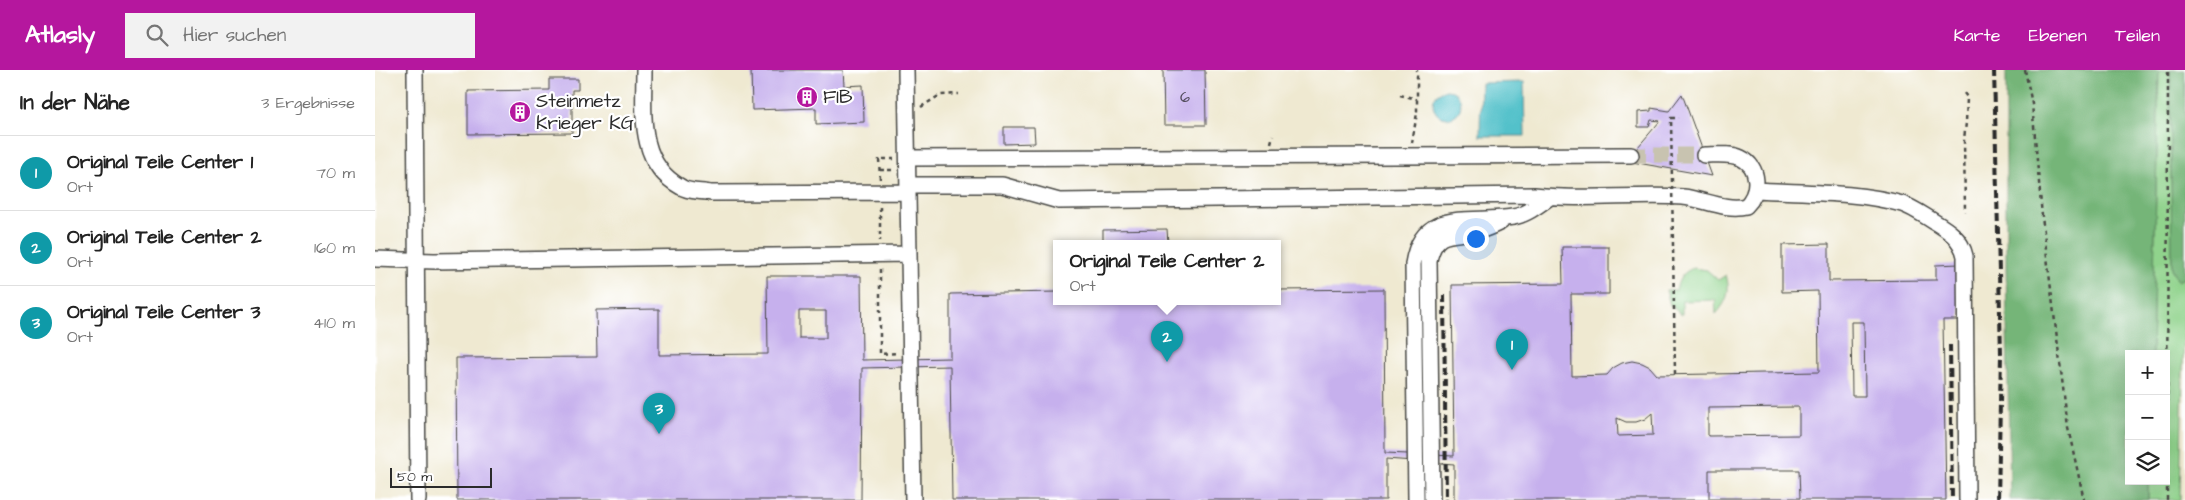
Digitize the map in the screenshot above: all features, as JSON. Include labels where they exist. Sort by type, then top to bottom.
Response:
[{"type":"street","points":[[415,70],[418,500]]},
{"type":"street","points":[[644,70],[647,147],[659,171],[682,188],[711,193],[908,184],[1002,186],[1059,201],[1534,195],[1565,199],[1683,198],[1740,207],[1747,206],[1753,200],[1756,190],[1754,171],[1748,162],[1739,157],[1705,155]]},
{"type":"street","points":[[910,71],[907,111],[913,500]]},
{"type":"street","points":[[908,158],[1631,155]]},
{"type":"street","points":[[1756,190],[1863,196],[1904,204],[1958,238],[1963,245],[1965,256],[1967,500]]},
{"type":"street","points":[[1432,500],[1429,260],[1431,248],[1445,236],[1452,233],[1475,232],[1538,207],[1550,197]]},
{"type":"street","points":[[1416,500],[1413,264],[1416,249],[1424,236],[1437,226],[1449,221],[1514,217]]},
{"type":"street","points":[[375,259],[435,261],[909,254]]},
{"type":"path","points":[[1411,156],[1412,134],[1417,113],[1417,70]]},
{"type":"path","points":[[2025,70],[2033,104],[2042,216],[2068,428],[2084,500]]},
{"type":"path","points":[[2167,500],[2168,70]]},
{"type":"path","points":[[1964,93],[1967,97],[1964,139],[1965,212]]},
{"type":"path","points":[[907,111],[916,110],[940,95],[959,94]]},
{"type":"path","points":[[1400,95],[1417,99]]},
{"type":"path","points":[[1675,374],[1671,118],[1679,118]]},
{"type":"path","points":[[908,158],[879,159],[880,354],[911,353]]},
{"type":"green space","points":[[2006,70],[2159,70],[2152,350],[2125,350],[2125,485],[2148,485],[2148,500],[2010,500],[2006,265]]},
{"type":"green space","points":[[2159,70],[2170,70],[2172,270],[2178,281],[2185,277],[2180,500],[2148,500],[2148,485],[2170,485],[2170,350],[2152,350]]},
{"type":"green space","points":[[2170,70],[2185,70],[2185,277],[2178,281],[2172,270]]},
{"type":"green space","points":[[1693,268],[1707,270],[1718,280],[1726,275],[1727,296],[1716,314],[1715,300],[1682,301],[1682,315],[1670,305],[1666,290],[1676,290],[1681,276]]},
{"type":"water","points":[[1524,82],[1525,136],[1480,136],[1481,83]]},
{"type":"water","points":[[1447,90],[1457,94],[1461,104],[1457,114],[1447,118],[1437,114],[1433,104],[1437,94]]},
{"type":"building","name":"FIB","points":[[751,70],[843,70],[844,86],[863,85],[864,122],[816,124],[816,108],[752,110]]},
{"type":"building","points":[[1163,70],[1205,70],[1206,125],[1164,125]]},
{"type":"building","name":"Steinmetz Krieger KG","points":[[549,79],[578,79],[578,90],[572,90],[572,133],[468,134],[468,91],[549,90]]},
{"type":"building","points":[[1682,94],[1712,176],[1626,161],[1660,121],[1651,120],[1649,127],[1638,127],[1638,112],[1651,111],[1651,108],[1669,111]]},
{"type":"building","points":[[1004,127],[1034,127],[1035,143],[1004,144]]},
{"type":"building","points":[[1167,229],[1168,240],[1103,240],[1103,230]]},
{"type":"building","points":[[1829,244],[1829,281],[1936,280],[1936,265],[1959,264],[1960,320],[1943,320],[1946,500],[1454,500],[1454,464],[1386,459],[1386,500],[952,500],[950,366],[862,368],[861,500],[457,500],[456,358],[597,357],[596,310],[659,309],[659,355],[768,354],[767,276],[861,276],[862,360],[950,358],[950,294],[1053,292],[1053,305],[1281,305],[1281,290],[1384,289],[1385,453],[1454,456],[1452,285],[1563,284],[1562,247],[1609,247],[1609,294],[1571,294],[1572,376],[1607,375],[1613,368],[1622,363],[1632,361],[1650,367],[1657,375],[1819,372],[1818,291],[1782,292],[1782,245]],"holes":[[[799,311],[826,311],[826,338],[799,338]],[[1851,322],[1864,322],[1865,396],[1852,396]],[[1799,407],[1799,435],[1708,436],[1708,408]],[[1652,413],[1653,435],[1618,436],[1617,418],[1626,422],[1636,422],[1645,419]],[[1709,470],[1799,470],[1800,498],[1709,498]]]},
{"type":"tunnel","points":[[1631,155],[1704,155]]},
{"type":"railway","points":[[1994,70],[2001,354],[1998,500]]},
{"type":"railway","points":[[1444,295],[1446,500]]},
{"type":"railway","points":[[1950,345],[1952,500]]},
{"type":"place","name":"FIB","points":[[807,97]]},
{"type":"place","name":"Steinmetz Krieger KG","points":[[520,112]]},
{"type":"place","name":"Original Teile Center 2","points":[[1167,362]]},
{"type":"place","name":"Original Teile Center 1","points":[[1512,370]]},
{"type":"place","name":"Original Teile Center 3","points":[[659,434]]}]
